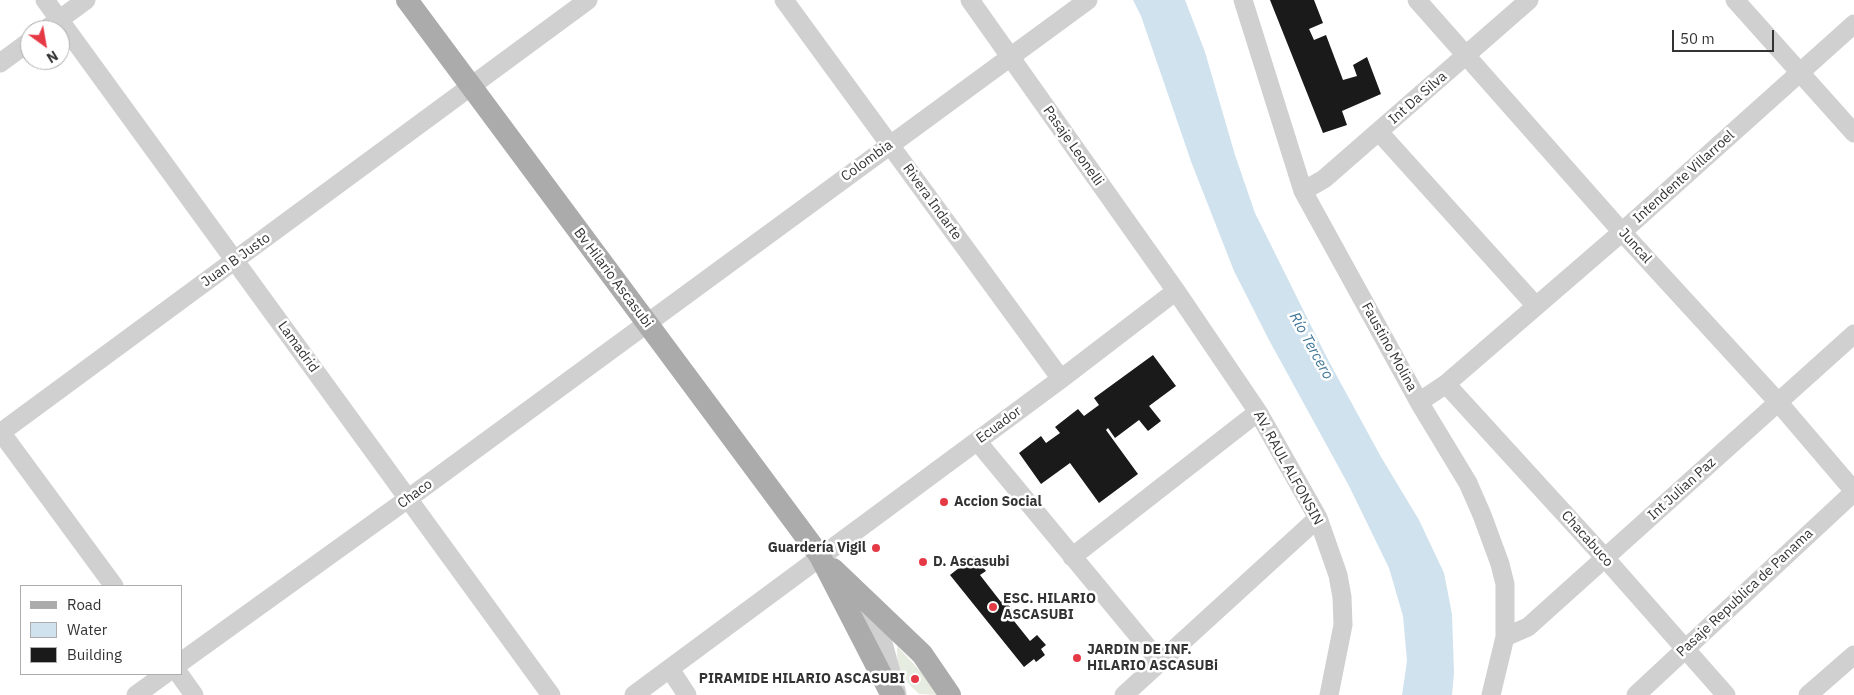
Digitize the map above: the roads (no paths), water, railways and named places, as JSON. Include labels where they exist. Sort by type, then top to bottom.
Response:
[{"type":"main road","name":"Bv Hilario Ascasubi","points":[[407,0],[820,556]]},
{"type":"main road","points":[[820,556],[922,654],[950,695]]},
{"type":"main road","points":[[820,556],[894,693]]},
{"type":"street","name":"Lamadrid","points":[[45,0],[51,20]]},
{"type":"street","points":[[59,20],[86,0]]},
{"type":"street","name":"Juan B Justo","points":[[0,432],[588,0]]},
{"type":"street","name":"Rivera Indarte","points":[[784,0],[1061,379]]},
{"type":"street","name":"Pasaje Leonelli","points":[[970,0],[1176,291]]},
{"type":"street","name":"Colombia","points":[[647,323],[1088,0]]},
{"type":"street","name":"Faustino Molina","points":[[1243,0],[1303,191],[1419,402],[1468,483],[1500,564],[1505,584],[1505,637],[1491,695]]},
{"type":"street","name":"Juncal","points":[[1417,0],[1622,232],[1778,402],[1854,492]]},
{"type":"street","name":"Int Da Silva","points":[[1303,191],[1324,179],[1529,0]]},
{"type":"street","points":[[1735,0],[1854,133]]},
{"type":"street","name":"Intendente Villarroel","points":[[1419,402],[1446,384],[1622,232],[1854,24]]},
{"type":"street","points":[[0,63],[20,48]]},
{"type":"street","name":"Lamadrid","points":[[70,48],[235,261],[551,695]]},
{"type":"street","points":[[1379,132],[1536,306]]},
{"type":"street","name":"Ecuador","points":[[634,695],[1061,379],[1176,291]]},
{"type":"street","name":"AV. RAUL ALFONSIN","points":[[1176,291],[1258,412],[1318,518],[1338,575],[1342,597],[1343,625],[1330,695]]},
{"type":"street","name":"Chaco","points":[[182,661],[409,498],[647,323]]},
{"type":"street","name":"Int Julian Paz","points":[[1505,637],[1528,627],[1854,334]]},
{"type":"street","name":"Chacabuco","points":[[1446,384],[1605,558],[1726,695]]},
{"type":"street","points":[[1072,557],[1258,412]]},
{"type":"street","points":[[0,432],[113,585]]},
{"type":"street","points":[[977,441],[1160,662]]},
{"type":"street","name":"Pasaje Republica de Panama","points":[[1636,695],[1854,492]]},
{"type":"street","points":[[1124,695],[1318,518]]},
{"type":"street","points":[[865,600],[883,643],[894,693]]},
{"type":"street","points":[[1808,695],[1852,660]]},
{"type":"street","points":[[670,669],[687,695]]},
{"type":"street","points":[[136,695],[164,675]]},
{"type":"street","points":[[180,675],[194,695]]},
{"type":"water","name":"Río Tercero","points":[[1133,0],[1185,0],[1205,52],[1235,155],[1255,213],[1326,356],[1381,457],[1419,520],[1444,573],[1452,614],[1454,673],[1452,695],[1402,695],[1407,661],[1403,616],[1389,568],[1349,486],[1269,340],[1234,271],[1192,164],[1141,16]]},
{"type":"place","name":"Accion Social","points":[[944,502]]},
{"type":"place","name":"Guardería Vigil","points":[[876,548]]},
{"type":"place","name":"D. Ascasubi","points":[[923,562]]},
{"type":"place","name":"ESC. HILARIO ASCASUBI","points":[[993,607]]},
{"type":"place","name":"JARDIN DE INF. HILARIO ASCASUBi","points":[[1077,658]]},
{"type":"place","name":"PIRAMIDE HILARIO ASCASUBI","points":[[915,679]]}]
